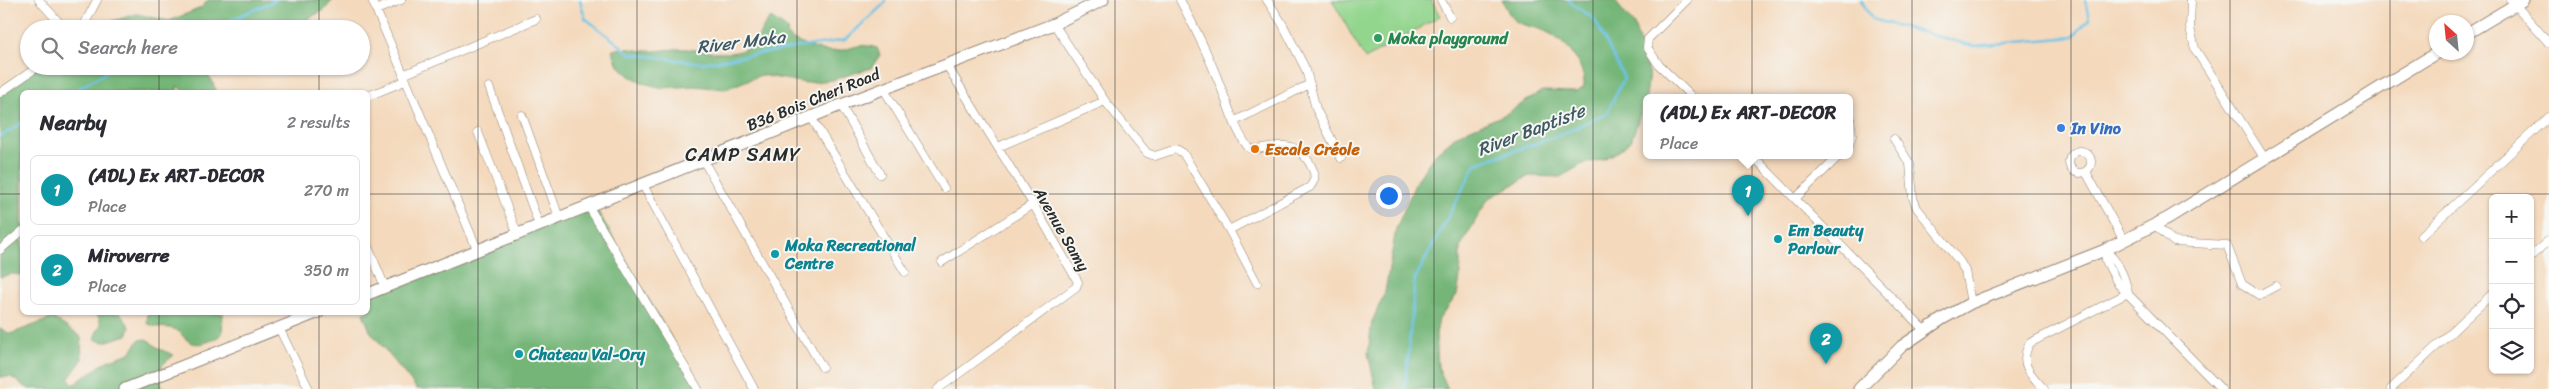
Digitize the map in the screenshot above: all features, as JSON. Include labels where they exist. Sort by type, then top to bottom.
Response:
[{"type":"main road","name":"B36 Bois Cheri Road","points":[[370,293],[883,88],[1054,24],[1103,0]]},
{"type":"main road","points":[[2474,29],[2516,1]]},
{"type":"main road","points":[[1859,389],[1902,346],[1924,330],[1971,303],[2105,250],[2155,225],[2429,58]]},
{"type":"main road","points":[[125,389],[312,315]]},
{"type":"street","points":[[39,0],[57,20]]},
{"type":"street","points":[[87,20],[97,0]]},
{"type":"street","points":[[372,0],[477,249]]},
{"type":"street","points":[[376,10],[401,0]]},
{"type":"street","points":[[1180,0],[1203,42],[1235,121],[1251,149],[1284,145],[1294,147],[1309,160],[1315,173],[1314,181],[1310,187],[1229,230]]},
{"type":"street","points":[[1267,0],[1306,70],[1316,109],[1341,158]]},
{"type":"street","points":[[1441,0],[1450,17]]},
{"type":"street","points":[[1687,0],[1648,39],[1647,47],[1659,66],[1689,94]]},
{"type":"street","points":[[2191,0],[2190,28],[2196,49],[2265,159]]},
{"type":"street","points":[[2516,1],[2549,43]]},
{"type":"street","points":[[370,95],[536,19]]},
{"type":"street","points":[[1054,24],[1105,101],[1147,153],[1155,156],[1176,149],[1183,153],[1229,230],[1257,283]]},
{"type":"street","name":"Avenue Samy","points":[[938,389],[1076,287],[1078,282],[1033,204],[946,64]]},
{"type":"street","points":[[0,93],[26,75]]},
{"type":"street","points":[[1235,121],[1310,84]]},
{"type":"street","points":[[489,87],[539,225]]},
{"type":"street","points":[[883,88],[944,188]]},
{"type":"street","points":[[998,147],[1105,101]]},
{"type":"street","points":[[841,105],[880,174]]},
{"type":"street","points":[[522,116],[559,217]]},
{"type":"street","points":[[811,117],[905,272]]},
{"type":"street","points":[[2421,236],[2549,117]]},
{"type":"street","points":[[478,132],[517,233]]},
{"type":"street","points":[[1894,139],[1910,164],[1917,208],[1960,262],[1965,272],[1971,303]]},
{"type":"street","points":[[1756,159],[1924,330]]},
{"type":"street","points":[[1796,198],[1836,159]]},
{"type":"street","points":[[703,160],[822,367]]},
{"type":"street","points":[[2086,172],[2124,241]]},
{"type":"street","points":[[643,185],[754,389]]},
{"type":"street","points":[[942,262],[1033,204]]},
{"type":"street","points":[[589,207],[698,389]]},
{"type":"street","points":[[2155,225],[2174,242],[2227,245],[2242,284],[2259,295],[2276,286]]},
{"type":"street","points":[[0,250],[20,233]]},
{"type":"street","points":[[2534,253],[2549,240]]},
{"type":"street","points":[[2105,250],[2106,261],[2118,284],[2221,389]]},
{"type":"street","points":[[370,252],[385,287]]},
{"type":"street","points":[[2044,389],[2026,369],[2025,352],[2030,343],[2128,293]]},
{"type":"street","points":[[2391,389],[2489,297]]},
{"type":"street","points":[[279,328],[309,389]]},
{"type":"green space","points":[[208,0],[333,0],[324,10],[306,20],[171,20],[201,8]]},
{"type":"green space","name":"Moka playground","points":[[1332,0],[1431,0],[1440,16],[1365,59]]},
{"type":"green space","points":[[1502,0],[1614,0],[1634,25],[1649,73],[1646,94],[1643,94],[1643,106],[1631,141],[1619,151],[1604,159],[1583,164],[1560,177],[1529,176],[1488,199],[1460,247],[1460,277],[1457,295],[1439,319],[1436,334],[1438,367],[1448,389],[1376,389],[1368,353],[1372,322],[1385,292],[1396,229],[1416,182],[1434,155],[1457,135],[1506,114],[1542,91],[1577,92],[1584,87],[1582,71],[1568,48],[1547,32],[1521,24],[1510,15]]},
{"type":"green space","points":[[137,14],[164,20],[116,20]]},
{"type":"green space","points":[[771,18],[787,29],[788,37],[811,47],[830,51],[864,46],[877,48],[880,55],[871,68],[832,80],[806,83],[761,75],[725,89],[694,86],[662,88],[644,83],[630,76],[618,65],[612,50],[625,48],[643,51],[681,49],[719,53],[736,52],[750,46]]},
{"type":"green space","points":[[23,75],[208,75],[216,90],[183,90],[177,86],[177,90],[20,90],[20,275],[12,274],[0,277],[0,89]]},
{"type":"green space","points":[[594,205],[703,389],[417,389],[370,331],[364,315],[370,315],[370,296]]},
{"type":"green space","points":[[96,315],[121,315],[130,327],[127,335],[104,342],[96,340],[96,333],[101,325]]},
{"type":"green space","points":[[148,315],[223,315],[222,334],[200,344],[190,342],[174,329],[147,323]]},
{"type":"green space","points":[[53,318],[81,337],[82,360],[69,378],[73,385],[107,361],[130,353],[139,340],[147,339],[159,349],[174,355],[162,365],[161,385],[165,389],[29,389],[11,377],[0,377],[0,328],[10,334]]},
{"type":"waterway","name":"River Moka","points":[[230,20],[276,0]]},
{"type":"waterway","name":"River Moka","points":[[580,0],[585,18],[631,54],[702,63],[845,40],[885,3],[885,0]]},
{"type":"waterway","name":"River Baptiste","points":[[1405,389],[1415,279],[1476,164],[1560,135],[1607,113],[1624,78],[1595,20],[1568,0]]},
{"type":"waterway","name":"River Baptiste","points":[[1861,0],[1872,19],[1974,46],[2073,37],[2089,19],[2085,0]]},
{"type":"waterway","name":"River Moka","points":[[75,90],[101,75]]},
{"type":"waterway","name":"River Moka","points":[[0,137],[20,124]]},
{"type":"place","name":"Moka playground","points":[[1378,38]]},
{"type":"place","name":"In Vino","points":[[2061,128]]},
{"type":"place","name":"Escale Créole","points":[[1255,149]]},
{"type":"place","name":"(ADL) Ex ART-DECOR","points":[[1748,216]]},
{"type":"place","name":"Em Beauty Parlour","points":[[1778,239]]},
{"type":"place","name":"Moka Recreational Centre","points":[[775,254]]},
{"type":"place","name":"Chateau Val-Ory","points":[[519,354]]},
{"type":"place","name":"Miroverre","points":[[1826,364]]},
{"type":"district","name":"CAMP SAMY","points":[[743,154]]}]
